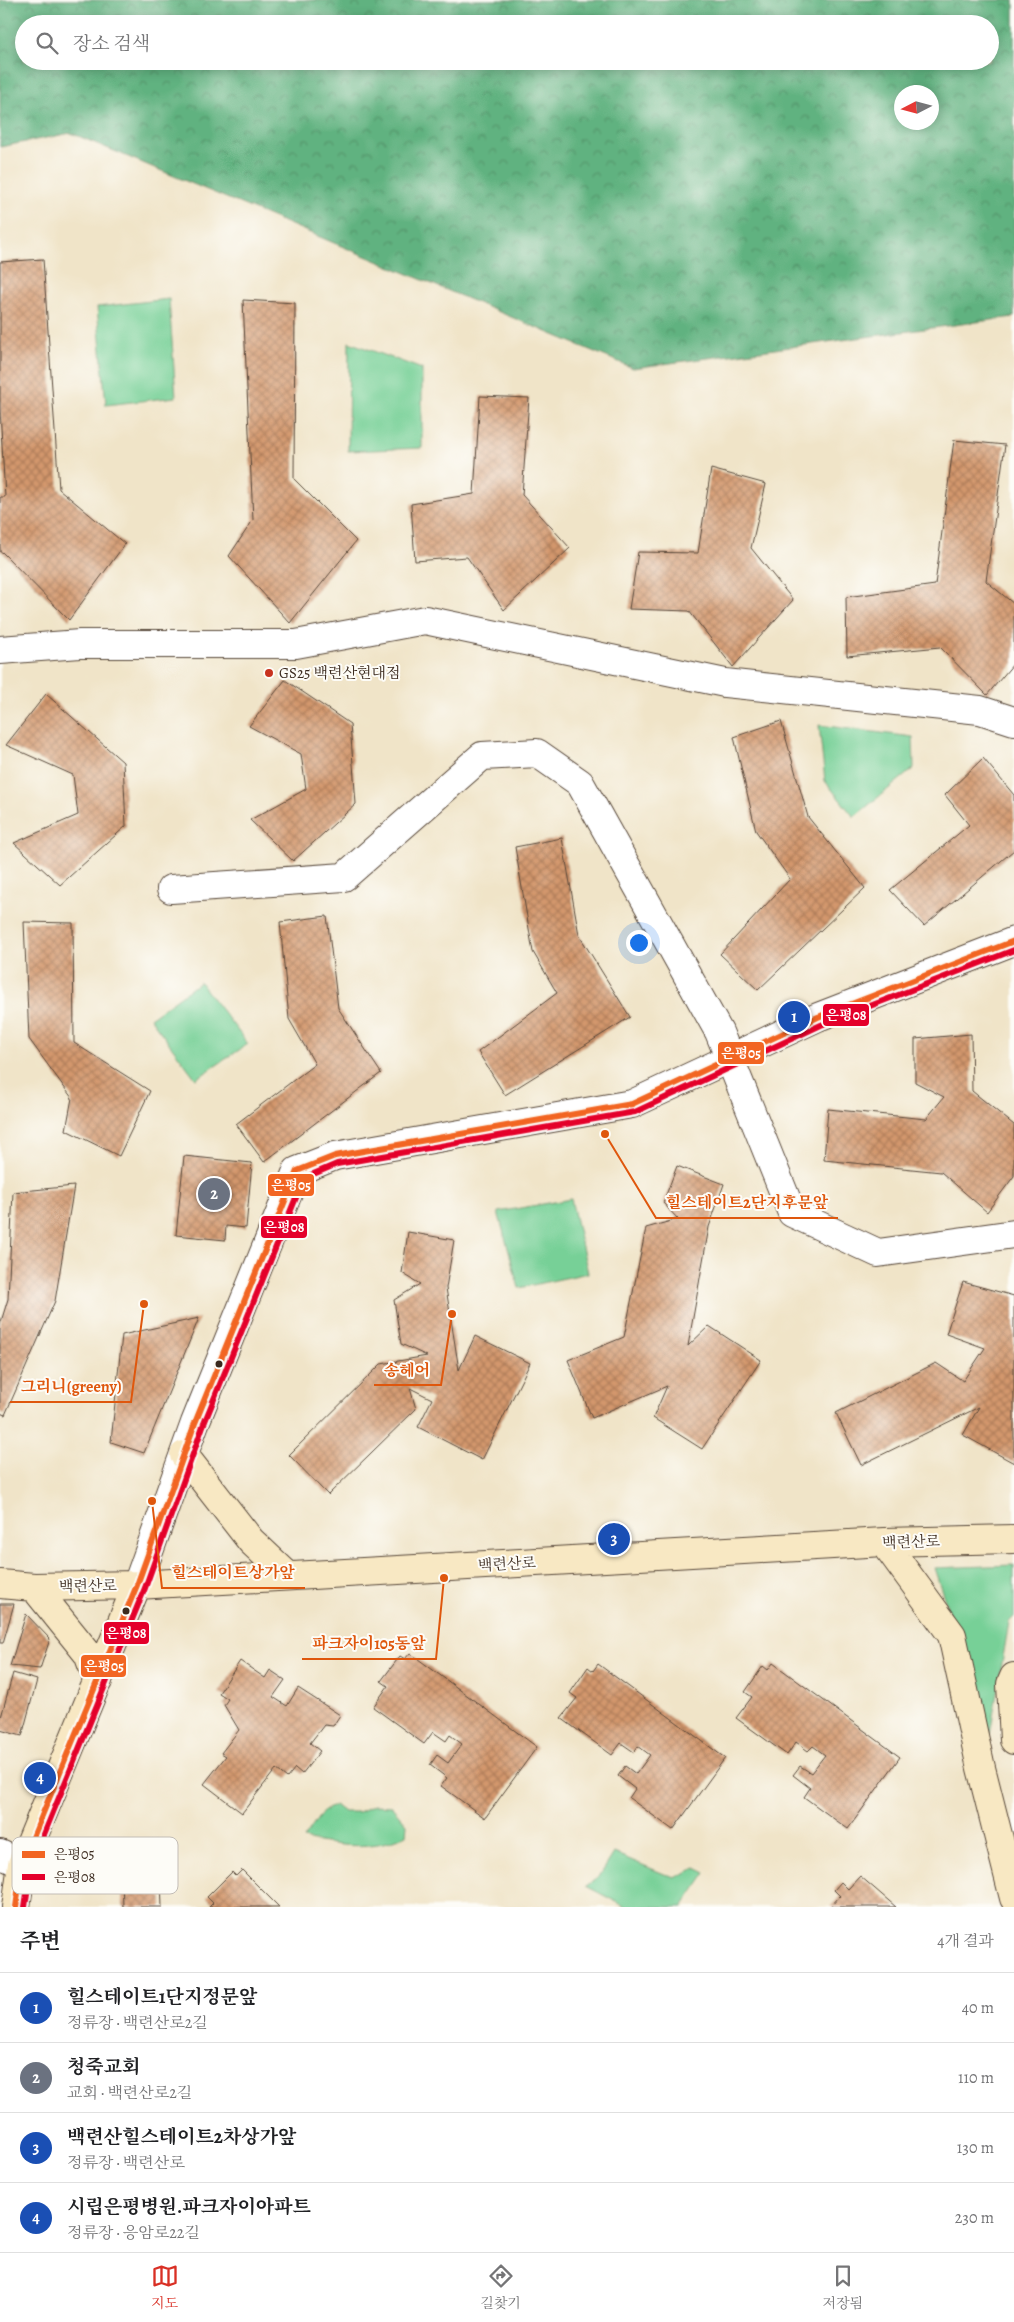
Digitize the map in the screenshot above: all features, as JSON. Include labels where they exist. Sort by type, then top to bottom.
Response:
[{"type":"main road","points":[[184,1455],[251,1541],[288,1576]]},
{"type":"main road","name":"백련산로","points":[[0,1584],[34,1587],[137,1585],[884,1542],[1014,1539]]},
{"type":"main road","points":[[884,1542],[952,1635],[981,1768],[1014,1898]]},
{"type":"main road","points":[[22,1837],[98,1681],[137,1585]]},
{"type":"main road","points":[[34,1587],[88,1654],[98,1681]]},
{"type":"main road","points":[[1014,1677],[1011,1684],[1014,1740]]},
{"type":"main road","points":[[15,1894],[16,1907]]},
{"type":"street","points":[[0,650],[80,644],[296,644],[425,620],[725,683],[980,710],[1014,721]]},
{"type":"street","points":[[171,888],[344,878],[482,756],[538,753],[580,783],[719,1032],[792,1212],[878,1254],[1014,1234]]},
{"type":"street","points":[[137,1585],[184,1455],[297,1170],[335,1156],[632,1104],[818,1017],[1014,941]]},
{"type":"green space","points":[[0,0],[1014,0],[1014,317],[633,368],[71,133],[0,147]]},
{"type":"green space","points":[[169,299],[176,397],[106,405],[97,307]]},
{"type":"green space","points":[[349,342],[422,369],[422,448],[348,451]]},
{"type":"green space","points":[[819,725],[913,737],[914,768],[854,817],[825,781]]},
{"type":"green space","points":[[200,982],[248,1044],[196,1079],[150,1018]]},
{"type":"green space","points":[[571,1199],[588,1273],[519,1288],[498,1212]]},
{"type":"green space","points":[[1014,1565],[1014,1617],[1009,1622],[990,1734],[934,1568]]},
{"type":"green space","points":[[335,1805],[344,1812],[358,1812],[374,1805],[391,1806],[407,1824],[406,1835],[381,1843],[355,1846],[329,1844],[304,1839],[323,1811]]},
{"type":"green space","points":[[614,1853],[674,1878],[696,1868],[706,1873],[683,1907],[626,1907],[586,1886],[599,1877]]},
{"type":"building","points":[[43,259],[59,489],[125,544],[69,620],[0,552],[0,497],[5,497],[0,410],[0,262]]},
{"type":"building","points":[[243,300],[295,303],[294,479],[356,541],[290,623],[229,556],[253,520]]},
{"type":"building","points":[[480,396],[529,398],[522,495],[570,548],[504,610],[467,557],[415,561],[411,504],[474,494]]},
{"type":"building","points":[[954,440],[1005,445],[986,581],[1014,604],[1014,663],[987,695],[940,647],[847,656],[846,597],[935,585]]},
{"type":"building","points":[[711,469],[766,484],[751,548],[793,600],[733,667],[689,611],[629,609],[638,552],[698,553]]},
{"type":"building","points":[[285,680],[350,724],[356,804],[293,861],[250,820],[306,789],[301,754],[249,726]]},
{"type":"building","points":[[46,694],[123,762],[126,826],[60,885],[14,843],[78,815],[73,775],[6,745]]},
{"type":"building","points":[[781,721],[808,817],[865,888],[758,990],[720,954],[790,879],[756,831],[734,737]]},
{"type":"building","points":[[983,758],[1014,795],[1014,850],[924,926],[890,890],[969,825],[945,795]]},
{"type":"building","points":[[562,838],[579,935],[630,1017],[505,1095],[478,1052],[557,993],[533,952],[515,847]]},
{"type":"building","points":[[327,916],[338,1008],[381,1073],[264,1162],[236,1124],[315,1064],[289,1019],[280,922]]},
{"type":"building","points":[[24,922],[73,923],[74,1043],[150,1091],[119,1156],[66,1130],[72,1098],[29,1039]]},
{"type":"building","points":[[971,1034],[972,1091],[1014,1125],[1014,1176],[987,1212],[941,1172],[824,1160],[828,1109],[926,1119],[944,1097],[915,1082],[915,1039]]},
{"type":"building","points":[[184,1156],[252,1163],[246,1228],[226,1226],[225,1240],[176,1235]]},
{"type":"building","points":[[677,1166],[724,1184],[709,1227],[688,1346],[709,1326],[761,1360],[702,1449],[653,1418],[667,1386],[592,1418],[568,1360],[624,1337],[646,1228],[678,1219],[663,1203]]},
{"type":"building","points":[[74,1186],[55,1301],[5,1415],[0,1413],[0,1325],[8,1299],[13,1192]]},
{"type":"building","points":[[408,1232],[454,1240],[446,1288],[459,1370],[475,1336],[530,1363],[482,1460],[418,1427],[432,1399],[410,1388],[416,1409],[328,1495],[289,1455],[381,1364],[427,1356],[401,1344],[394,1300],[420,1284],[402,1273]]},
{"type":"building","points":[[963,1282],[1014,1296],[1014,1463],[963,1435],[979,1407],[861,1465],[836,1413],[936,1363],[963,1381],[985,1348],[946,1334]]},
{"type":"building","points":[[199,1318],[144,1453],[111,1442],[122,1335]]},
{"type":"building","points":[[0,1604],[14,1604],[3,1643],[0,1643]]},
{"type":"building","points":[[26,1614],[50,1639],[40,1669],[10,1666]]},
{"type":"building","points":[[410,1653],[537,1747],[485,1818],[441,1786],[447,1778],[430,1765],[437,1755],[448,1763],[462,1744],[450,1735],[446,1741],[433,1732],[424,1744],[373,1707],[388,1686],[381,1681],[400,1656],[405,1659]]},
{"type":"building","points":[[240,1661],[265,1678],[270,1670],[285,1680],[273,1697],[287,1706],[298,1688],[340,1715],[333,1726],[324,1725],[310,1743],[320,1751],[302,1774],[295,1768],[287,1778],[276,1769],[242,1813],[204,1784],[226,1756],[221,1753],[239,1730],[224,1705],[228,1699],[219,1693]]},
{"type":"building","points":[[773,1663],[900,1757],[848,1829],[804,1797],[810,1788],[793,1775],[800,1766],[811,1773],[825,1755],[813,1746],[808,1751],[796,1742],[787,1755],[736,1718],[752,1697],[745,1692],[763,1666],[768,1670]]},
{"type":"building","points":[[598,1664],[725,1758],[673,1830],[629,1798],[635,1789],[618,1776],[625,1766],[636,1774],[650,1755],[638,1746],[634,1752],[621,1743],[612,1755],[561,1718],[577,1698],[570,1693],[588,1667],[593,1671]]},
{"type":"building","points":[[13,1673],[37,1680],[22,1736],[0,1730],[0,1721]]},
{"type":"building","points":[[242,1870],[279,1907],[209,1907],[213,1903],[207,1897],[232,1872],[236,1876]]},
{"type":"building","points":[[860,1876],[896,1907],[830,1907],[840,1896],[834,1890],[841,1882],[848,1889]]},
{"type":"building","points":[[123,1894],[162,1894],[162,1907],[123,1907]]},
{"type":"transit line","name":"은평05","points":[[33,1837],[137,1585],[195,1423],[297,1171],[335,1156],[632,1104],[818,1017],[1014,941]]},
{"type":"transit line","name":"은평08","points":[[43,1837],[145,1588],[203,1426],[304,1178],[337,1164],[635,1112],[821,1025],[1014,950]]},
{"type":"transit line","name":"은평05","points":[[16,1907],[18,1894]]},
{"type":"transit line","name":"은평08","points":[[25,1907],[27,1894]]},
{"type":"place","name":"GS25 백련산현대점","points":[[269,673]]},
{"type":"place","name":"힐스테이트1단지정문앞","points":[[794,1017]]},
{"type":"place","name":"힐스테이트2단지후문앞","points":[[605,1134]]},
{"type":"place","name":"청죽교회","points":[[214,1194]]},
{"type":"place","name":"그리니(greeny)","points":[[144,1304]]},
{"type":"place","name":"송헤어","points":[[452,1314]]},
{"type":"place","name":"힐스테이트상가앞","points":[[152,1501]]},
{"type":"place","name":"백련산힐스테이트2차상가앞","points":[[614,1539]]},
{"type":"place","name":"파크자이105동앞","points":[[444,1578]]},
{"type":"place","name":"시립은평병원.파크자이아파트","points":[[40,1778]]}]
